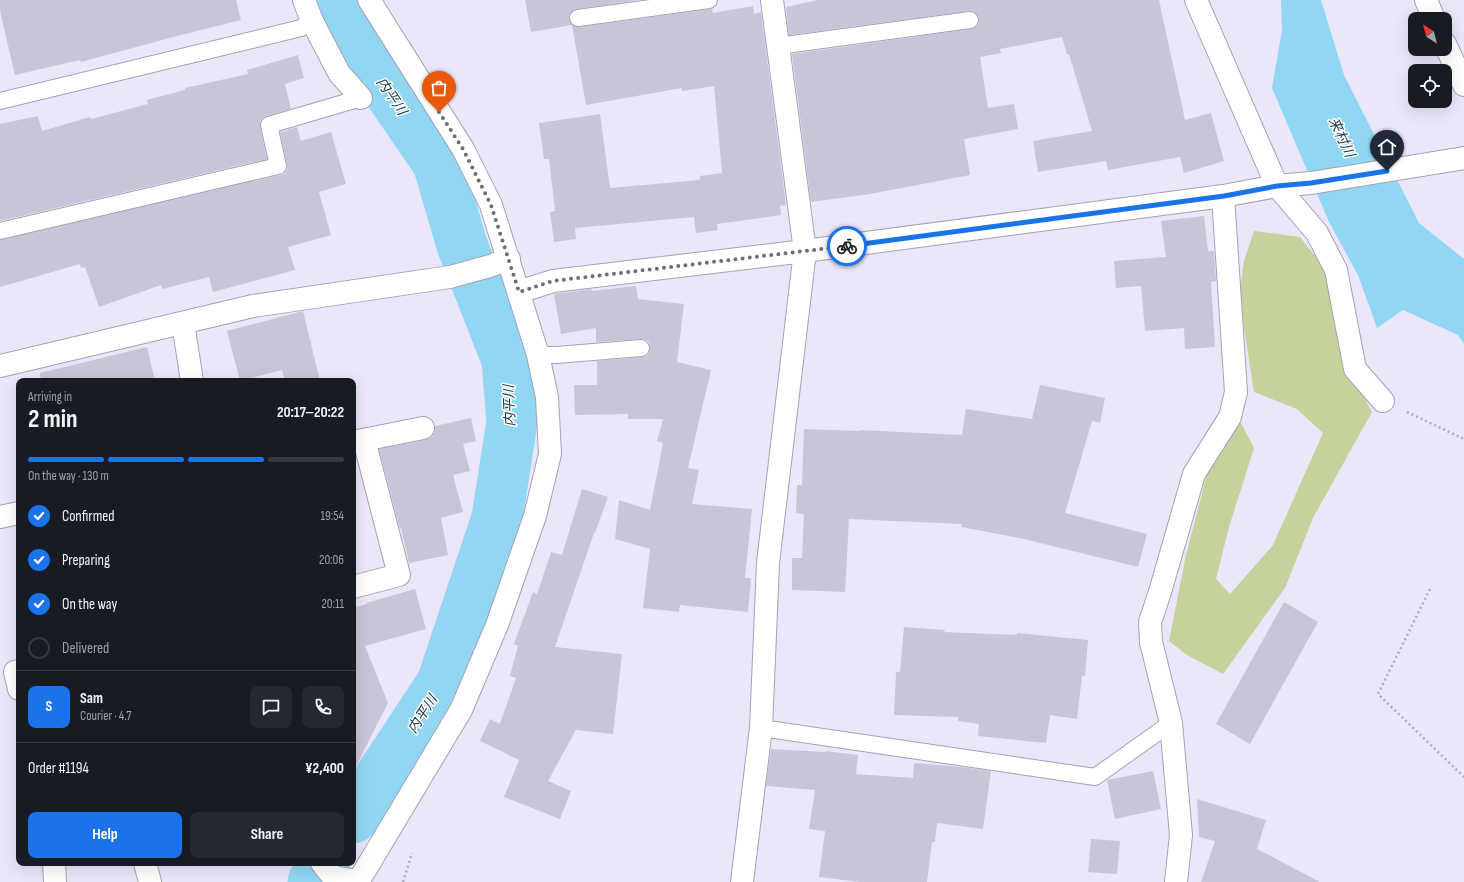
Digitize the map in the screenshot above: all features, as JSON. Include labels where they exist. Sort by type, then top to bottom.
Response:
[{"type":"street","points":[[304,0],[312,21],[339,73],[361,98]]},
{"type":"street","points":[[328,870],[360,882],[461,710],[498,625],[535,516],[550,454],[547,397],[538,355],[519,292],[500,262],[491,205],[463,149],[368,0]]},
{"type":"street","points":[[742,882],[761,728],[768,563],[805,251],[772,0]]},
{"type":"street","points":[[1196,0],[1277,186],[1317,233],[1336,270],[1354,368],[1383,400]]},
{"type":"street","points":[[1426,0],[1431,12]]},
{"type":"street","points":[[1451,56],[1464,85]]},
{"type":"street","points":[[519,292],[553,281],[805,251],[1224,196],[1277,186],[1311,183],[1464,158]]},
{"type":"street","points":[[1176,882],[1181,835],[1171,723],[1151,642],[1150,622],[1194,474],[1230,417],[1236,392],[1224,196]]},
{"type":"street","points":[[0,366],[253,306],[450,277],[500,262]]},
{"type":"street","points":[[182,322],[191,378]]},
{"type":"street","points":[[356,586],[400,575],[358,441],[423,428]]},
{"type":"street","points":[[0,517],[16,514]]},
{"type":"street","points":[[54,866],[55,882]]},
{"type":"street","points":[[146,866],[150,882]]},
{"type":"lane","points":[[578,18],[709,0]]},
{"type":"lane","points":[[778,46],[970,20]]},
{"type":"lane","points":[[0,101],[301,28],[312,21]]},
{"type":"lane","points":[[0,231],[278,166],[269,125],[361,98]]},
{"type":"lane","points":[[538,355],[557,355],[641,348]]},
{"type":"lane","points":[[761,728],[1095,777],[1171,723]]},
{"type":"path","points":[[1383,400],[1464,439]]},
{"type":"path","points":[[1430,588],[1378,694],[1464,777]]},
{"type":"path","points":[[403,882],[412,853]]},
{"type":"green space","points":[[1254,231],[1300,237],[1323,266],[1345,362],[1372,412],[1313,518],[1285,588],[1223,674],[1187,655],[1169,641],[1186,555],[1207,474],[1240,421],[1254,448],[1229,527],[1216,579],[1230,594],[1273,545],[1323,433],[1297,409],[1254,392],[1239,296],[1244,261]]},
{"type":"water","name":"来村川","points":[[1281,0],[1321,0],[1344,75],[1419,223],[1464,259],[1464,344],[1458,335],[1403,310],[1377,328],[1358,275],[1329,222],[1272,88],[1282,30]]},
{"type":"building","points":[[0,0],[236,0],[241,20],[81,62],[80,60],[15,75],[0,11]]},
{"type":"building","points":[[525,0],[639,0],[573,10],[569,15],[569,20],[575,27],[712,9],[713,13],[753,6],[754,14],[761,12],[786,205],[780,206],[781,215],[717,224],[718,230],[696,233],[694,217],[575,228],[576,239],[554,242],[550,212],[555,211],[549,159],[544,159],[539,123],[600,114],[610,188],[700,180],[700,176],[722,173],[714,86],[682,91],[682,88],[586,105],[572,25],[531,32]]},
{"type":"building","points":[[818,0],[1159,0],[1185,120],[1211,113],[1224,161],[1184,173],[1180,157],[1108,170],[1106,161],[1038,172],[1033,141],[1092,131],[1069,54],[1067,55],[1062,37],[1000,49],[1001,53],[980,57],[988,108],[1014,104],[1018,129],[964,139],[970,175],[870,194],[811,202],[792,54],[971,29],[979,24],[977,14],[973,11],[969,11],[789,35],[786,7]]},
{"type":"building","points":[[298,55],[304,78],[285,84],[291,109],[266,116],[260,122],[267,159],[0,221],[0,124],[38,116],[42,131],[90,117],[91,119],[148,104],[147,100],[185,90],[185,88],[248,74],[247,70]]},
{"type":"building","points":[[297,127],[301,141],[331,132],[346,184],[319,192],[331,235],[288,247],[295,270],[213,292],[209,277],[162,289],[161,285],[99,307],[85,267],[81,268],[80,264],[0,287],[0,240],[281,175],[285,173],[287,164],[280,132]]},
{"type":"building","points":[[1204,216],[1208,251],[1214,251],[1216,281],[1211,282],[1215,347],[1185,349],[1184,328],[1145,331],[1141,286],[1116,288],[1114,261],[1166,257],[1161,221]]},
{"type":"building","points":[[636,286],[638,299],[684,304],[677,362],[711,370],[688,468],[699,470],[692,504],[752,509],[745,578],[751,578],[748,612],[680,605],[679,612],[643,608],[650,549],[615,539],[619,500],[650,510],[663,443],[657,441],[663,419],[628,419],[628,414],[575,415],[574,385],[597,385],[597,361],[647,356],[650,347],[649,342],[645,339],[641,339],[596,342],[596,328],[561,334],[554,294],[591,289],[592,291]]},
{"type":"building","points":[[303,311],[319,378],[284,378],[282,370],[251,378],[239,378],[227,331]]},
{"type":"building","points":[[147,347],[154,378],[41,378],[40,373]]},
{"type":"building","points":[[1040,385],[1105,398],[1100,423],[1092,421],[1065,513],[1147,534],[1138,567],[1024,539],[961,527],[962,524],[849,519],[845,592],[792,590],[792,558],[802,558],[804,514],[796,513],[797,485],[802,485],[804,429],[962,435],[966,409],[1032,419]]},
{"type":"building","points":[[471,418],[476,441],[463,444],[470,471],[453,475],[463,512],[441,518],[448,555],[409,563],[379,449],[425,440],[432,437],[435,432],[435,426]]},
{"type":"building","points":[[582,489],[608,497],[594,533],[555,647],[622,654],[613,734],[576,730],[548,781],[571,791],[560,819],[504,797],[519,760],[480,741],[490,719],[500,724],[516,678],[510,676],[518,646],[514,644],[533,592],[537,594],[551,552],[562,555]]},
{"type":"building","points":[[415,589],[426,629],[365,646],[388,703],[356,766],[356,607],[367,604],[366,603]]},
{"type":"building","points":[[1284,602],[1318,622],[1250,744],[1216,724]]},
{"type":"building","points":[[904,627],[945,630],[944,632],[1017,635],[1017,633],[1088,640],[1085,676],[1082,676],[1077,719],[1050,715],[1046,743],[978,736],[979,724],[958,721],[958,717],[894,715],[896,672],[900,672]]},
{"type":"building","points":[[771,749],[826,751],[858,755],[856,774],[913,778],[914,763],[991,771],[983,829],[937,823],[935,842],[932,842],[927,882],[860,882],[819,877],[825,831],[809,829],[815,790],[766,786]]},
{"type":"building","points":[[1153,771],[1161,809],[1115,819],[1107,780]]},
{"type":"building","points":[[1197,799],[1266,820],[1257,849],[1320,882],[1201,882],[1215,841],[1199,837]]},
{"type":"building","points":[[1091,839],[1120,841],[1117,874],[1088,872]]},
{"type":"waterway","name":"内平川","points":[[334,0],[346,29],[438,163],[462,245],[507,360],[512,422],[497,518],[442,683],[356,813]]},
{"type":"waterway","name":"内平川","points":[[313,882],[322,866]]},
{"type":"way so far","points":[[439,112],[463,149],[491,205],[519,292],[553,281],[847,246]]},
{"type":"route","points":[[847,246],[1224,196],[1277,186],[1311,183],[1387,171]]}]
